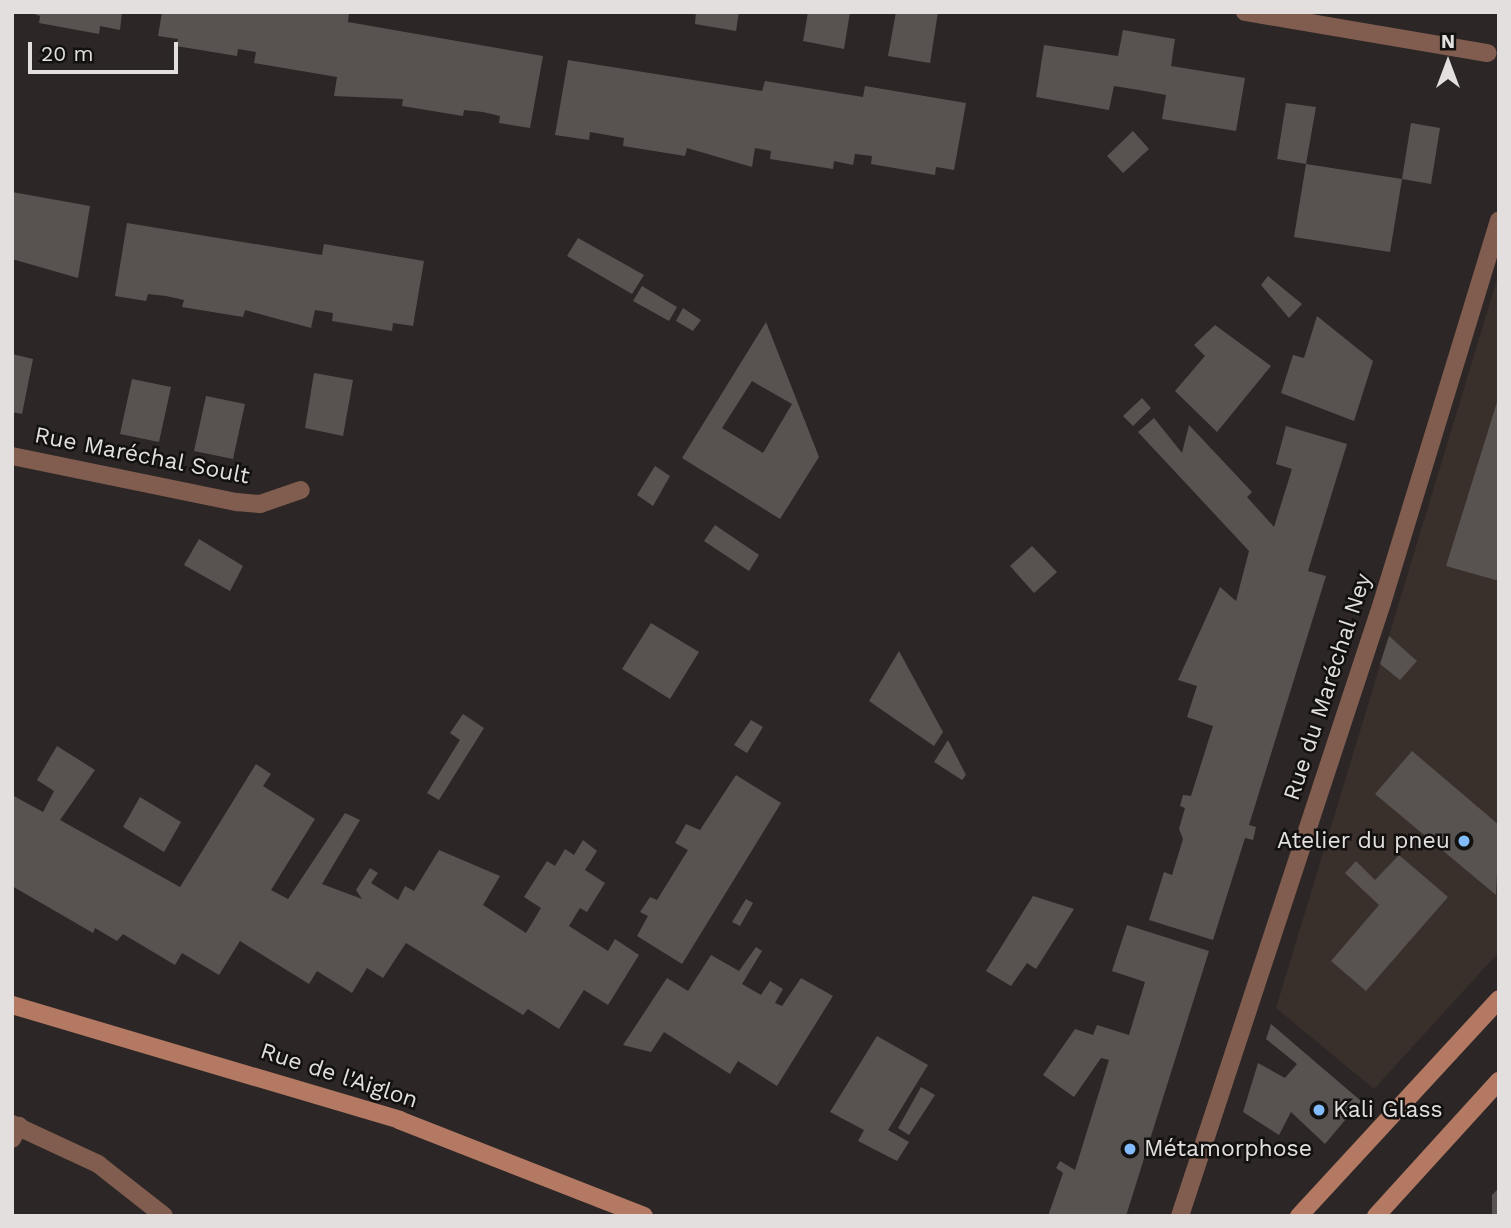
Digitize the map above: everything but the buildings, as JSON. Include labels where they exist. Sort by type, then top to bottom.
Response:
[{"type":"main road","points":[[1299,1216],[1499,999]]},
{"type":"main road","name":"Rue de l'Aiglon","points":[[12,1005],[387,1116],[644,1216]]},
{"type":"main road","points":[[1376,1216],[1499,1081]]},
{"type":"street","points":[[1245,12],[1489,53]]},
{"type":"street","name":"Rue du Maréchal Ney","points":[[1183,1213],[1382,603],[1499,220]]},
{"type":"street","name":"Rue Maréchal Soult","points":[[12,456],[237,502],[260,504],[301,490]]},
{"type":"street","points":[[14,1130],[98,1164],[164,1216]]},
{"type":"shaded area","points":[[1499,273],[1499,952],[1374,1089],[1276,1008]]},
{"type":"place","name":"Atelier du pneu","points":[[1464,841]]},
{"type":"place","name":"Kali Glass","points":[[1319,1110]]},
{"type":"place","name":"Métamorphose","points":[[1130,1149]]}]
